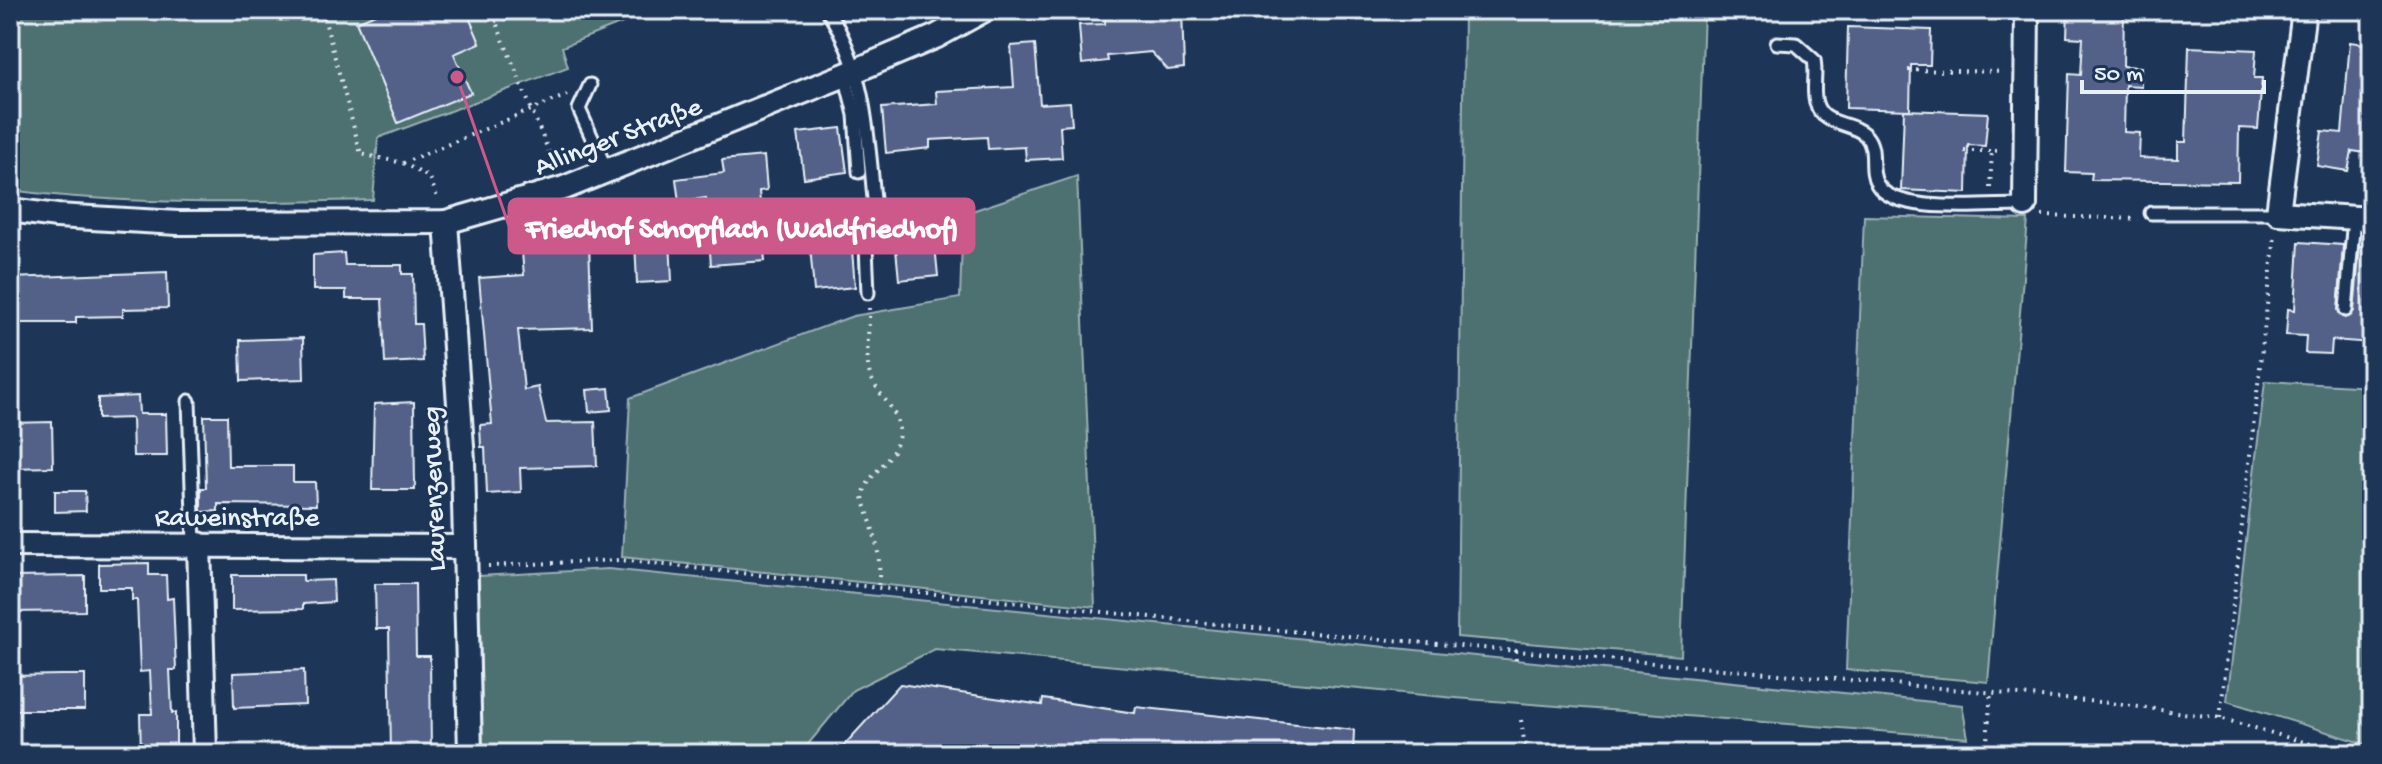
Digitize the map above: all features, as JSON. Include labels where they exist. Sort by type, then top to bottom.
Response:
[{"type":"street","name":"Allinger Straße","points":[[10,210],[178,223],[446,222],[564,188],[850,73],[937,36],[984,10]]},
{"type":"street","points":[[2025,205],[2027,10]]},
{"type":"street","points":[[2304,10],[2278,213],[2363,218]]},
{"type":"street","name":"Laurenzerweg","points":[[446,222],[463,460],[470,754]]},
{"type":"street","points":[[196,544],[205,754]]},
{"type":"street","name":"Raweinstraße","points":[[10,545],[196,544],[464,557]]},
{"type":"lane","points":[[827,10],[839,27],[850,73],[859,172]]},
{"type":"lane","points":[[1777,43],[1796,44],[1814,60],[1817,107],[1828,118],[1865,136],[1873,151],[1875,180],[1890,196],[1911,204],[2025,205]]},
{"type":"lane","points":[[850,73],[863,90],[875,209],[865,224],[868,293]]},
{"type":"lane","points":[[590,85],[579,109],[607,171]]},
{"type":"lane","points":[[2151,213],[2278,213]]},
{"type":"lane","points":[[2346,310],[2363,218]]},
{"type":"lane","points":[[189,401],[196,544]]},
{"type":"path","points":[[322,10],[361,154],[403,163],[430,178],[446,222]]},
{"type":"path","points":[[491,10],[564,188]]},
{"type":"path","points":[[495,21],[542,10]]},
{"type":"path","points":[[1908,70],[2025,72]]},
{"type":"path","points":[[403,163],[590,85]]},
{"type":"path","points":[[1964,151],[2024,150]]},
{"type":"path","points":[[1989,204],[1992,151]]},
{"type":"path","points":[[2025,205],[2033,216],[2137,219],[2151,213]]},
{"type":"path","points":[[2220,718],[2278,213]]},
{"type":"path","points":[[868,293],[869,371],[897,418],[899,432],[894,450],[870,479],[863,497],[877,536],[881,563],[878,587]]},
{"type":"path","points":[[464,557],[619,560],[1244,627],[1991,692],[2220,718],[2345,754]]},
{"type":"path","points":[[1515,650],[1516,661]]},
{"type":"path","points":[[1986,754],[1991,692]]},
{"type":"path","points":[[1521,720],[1526,754]]},
{"type":"green space","points":[[10,10],[655,10],[562,47],[568,67],[378,138],[373,200],[236,202],[101,199],[10,190]]},
{"type":"green space","points":[[1464,10],[1704,10],[1681,656],[1457,637]]},
{"type":"green space","points":[[1077,176],[1095,607],[622,557],[630,398],[853,316],[960,298],[963,214]]},
{"type":"green space","points":[[1864,216],[2028,220],[1988,682],[1846,670]]},
{"type":"green space","points":[[2265,381],[2372,387],[2372,746],[2227,701]]},
{"type":"green space","points":[[608,569],[1962,705],[1968,738],[1455,698],[935,649],[853,690],[800,754],[483,754],[479,576]]},
{"type":"building","points":[[385,10],[466,10],[480,43],[454,54],[471,93],[398,123],[356,22]]},
{"type":"building","points":[[1131,10],[1182,10],[1184,68],[1168,70],[1151,52],[1107,56],[1108,61],[1082,64],[1079,25],[1105,24],[1105,18],[1131,16]]},
{"type":"building","points":[[2068,10],[2124,10],[2123,66],[2141,67],[2141,86],[2125,85],[2124,132],[2140,133],[2139,158],[2178,159],[2178,142],[2186,142],[2189,47],[2256,50],[2254,78],[2262,78],[2258,129],[2239,128],[2238,182],[2091,180],[2092,173],[2066,172],[2069,74],[2081,75],[2083,38],[2067,37]]},
{"type":"building","points":[[1848,27],[1931,30],[1930,65],[1911,65],[1910,110],[1846,108]]},
{"type":"building","points":[[2350,42],[2372,45],[2372,154],[2352,151],[2348,171],[2317,166],[2322,131],[2342,133]]},
{"type":"building","points":[[1035,44],[1040,104],[1070,102],[1072,125],[1060,126],[1062,158],[1026,160],[1025,147],[988,149],[987,137],[930,140],[930,148],[886,153],[882,108],[937,104],[936,91],[1014,87],[1011,46]]},
{"type":"building","points":[[1904,110],[1988,113],[1985,146],[1968,145],[1967,193],[1901,190]]},
{"type":"building","points":[[841,128],[847,172],[804,178],[798,133]]},
{"type":"building","points":[[764,156],[767,190],[759,191],[765,261],[711,265],[706,198],[679,202],[676,179],[724,173],[722,160]]},
{"type":"building","points":[[849,213],[855,287],[814,291],[810,246],[802,247],[800,217]]},
{"type":"building","points":[[933,225],[938,276],[899,280],[894,229]]},
{"type":"building","points":[[670,239],[672,281],[637,283],[635,241]]},
{"type":"building","points":[[550,240],[550,244],[589,243],[592,328],[518,330],[524,390],[538,387],[546,423],[595,422],[597,466],[520,468],[521,492],[487,494],[485,447],[481,447],[480,425],[492,424],[479,278],[524,275],[521,242]]},
{"type":"building","points":[[2299,242],[2343,245],[2338,310],[2346,318],[2354,311],[2360,246],[2372,247],[2372,343],[2332,340],[2331,354],[2305,353],[2306,336],[2286,335],[2288,309],[2295,310]]},
{"type":"building","points":[[344,253],[345,265],[402,265],[402,274],[413,274],[414,324],[421,324],[423,361],[385,363],[382,299],[346,299],[346,290],[313,290],[313,255]]},
{"type":"building","points":[[167,272],[168,308],[123,309],[123,316],[76,317],[76,323],[10,323],[10,278]]},
{"type":"building","points":[[303,338],[304,379],[241,381],[240,340]]},
{"type":"building","points":[[609,388],[611,410],[589,412],[587,390]]},
{"type":"building","points":[[138,396],[139,414],[166,414],[167,456],[133,456],[132,418],[98,419],[98,398]]},
{"type":"building","points":[[414,402],[415,490],[372,490],[374,404]]},
{"type":"building","points":[[204,416],[227,416],[228,466],[293,466],[293,482],[315,482],[316,505],[218,504],[218,511],[201,512],[201,488],[206,488]]},
{"type":"building","points":[[52,422],[53,467],[10,468],[10,423]]},
{"type":"building","points":[[55,491],[85,491],[86,511],[55,512]]},
{"type":"building","points":[[149,563],[149,575],[166,575],[167,599],[173,598],[176,670],[170,670],[172,713],[176,713],[176,754],[141,754],[140,714],[152,714],[150,671],[140,672],[137,600],[132,600],[132,588],[99,588],[99,564]]},
{"type":"building","points":[[232,575],[303,575],[303,581],[333,580],[334,602],[303,604],[303,609],[232,610]]},
{"type":"building","points":[[85,576],[85,611],[10,612],[10,577]]},
{"type":"building","points":[[375,584],[415,584],[416,656],[430,656],[431,754],[391,754],[389,629],[376,629]]},
{"type":"building","points":[[304,670],[305,705],[234,708],[233,673]]},
{"type":"building","points":[[85,675],[85,710],[10,710],[10,676]]},
{"type":"building","points":[[900,684],[1042,705],[1043,699],[1135,713],[1136,707],[1354,730],[1353,754],[836,754]]},
{"type":"place","name":"Friedhof Schopflach (Waldfriedhof)","points":[[457,77]]}]
